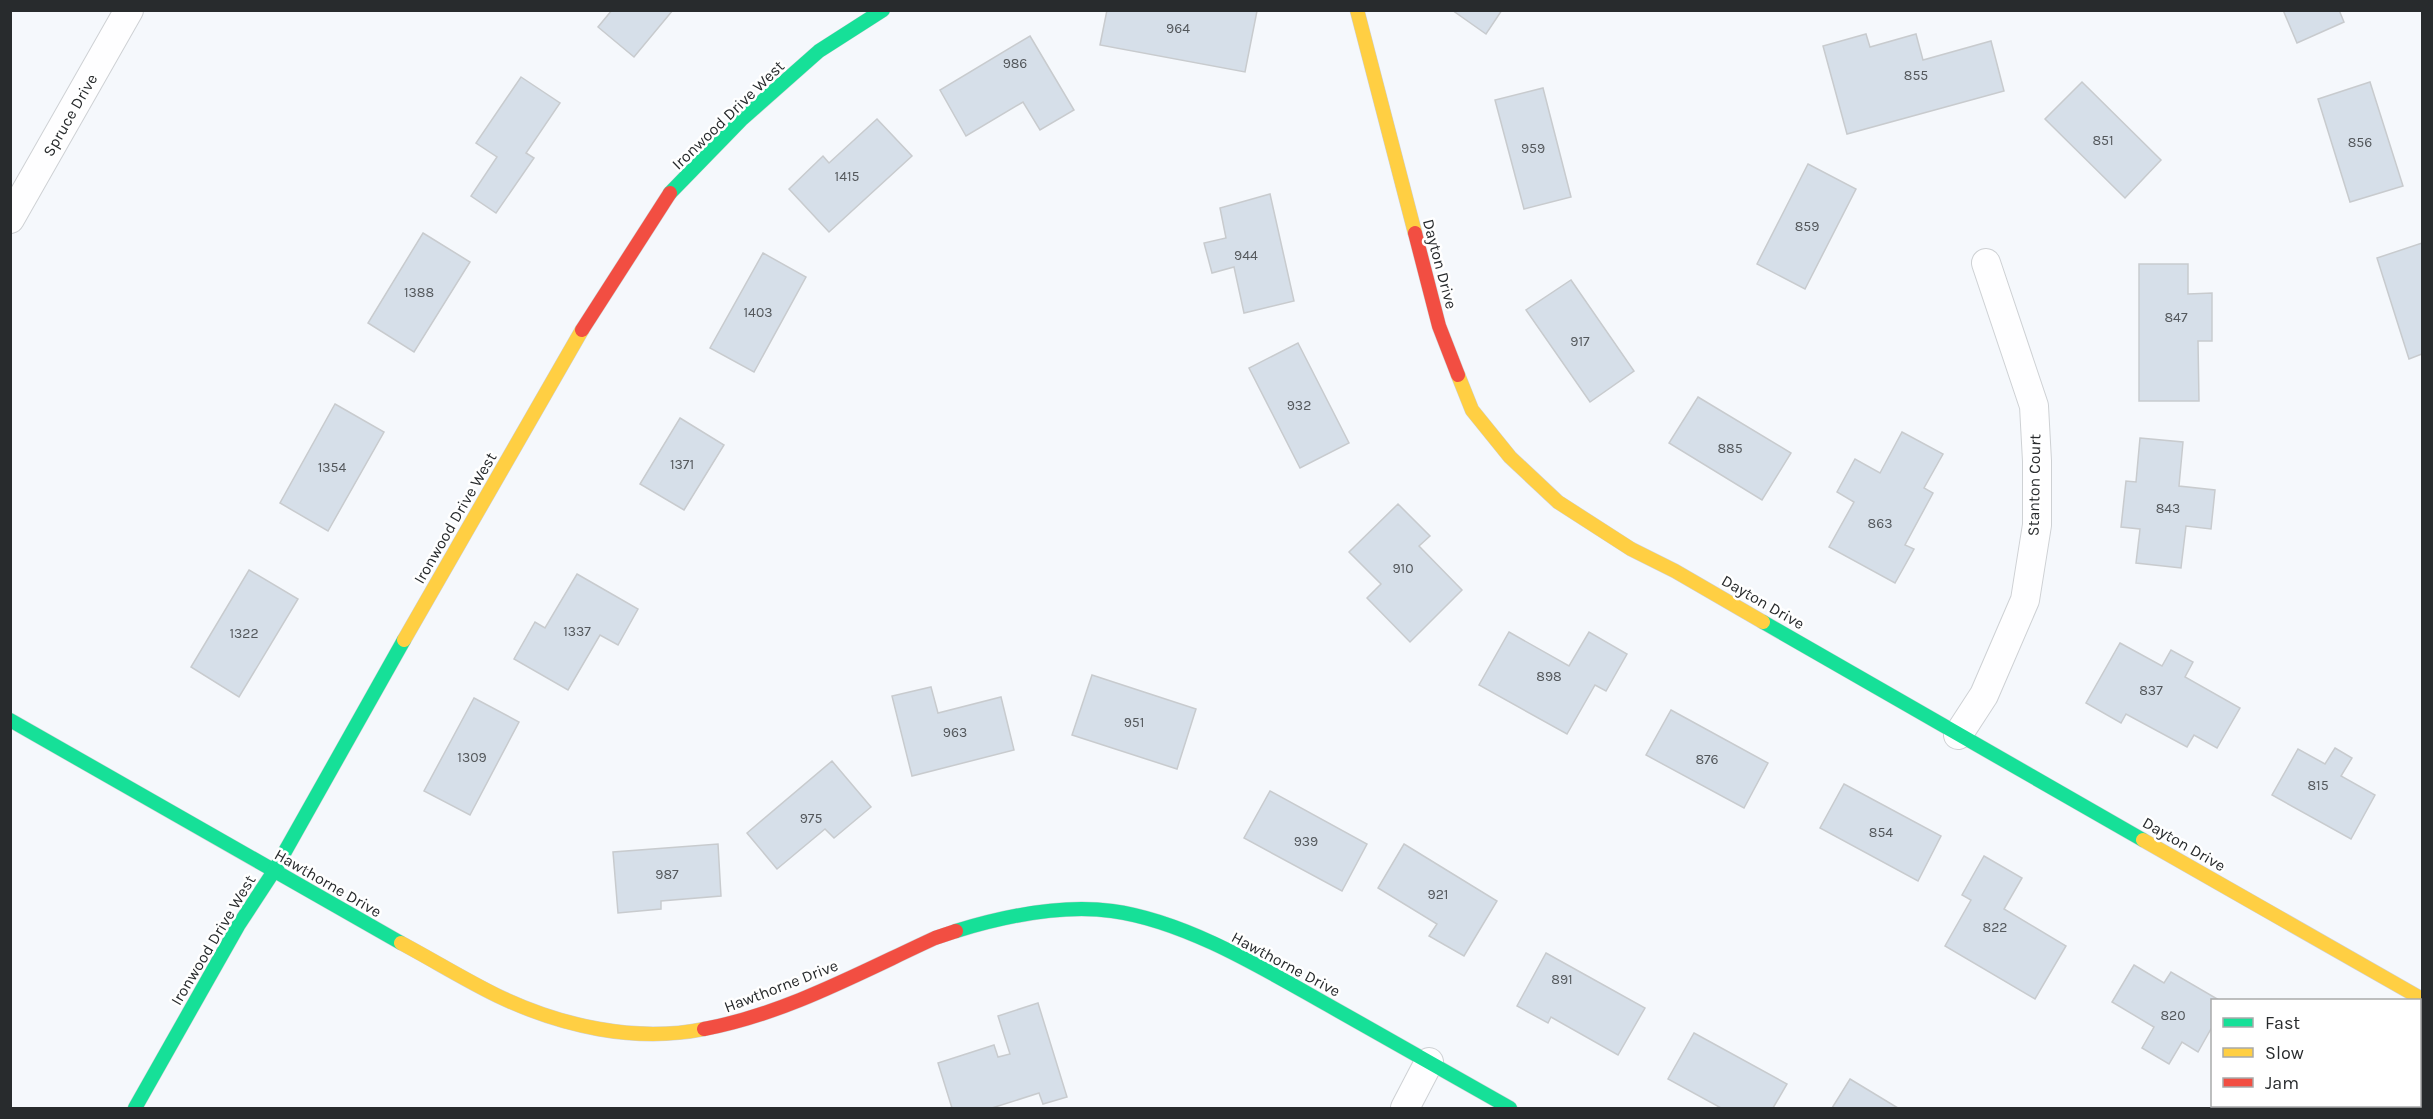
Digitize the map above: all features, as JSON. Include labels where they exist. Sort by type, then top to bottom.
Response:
[{"type":"street","name":"Spruce Drive","points":[[10,219],[129,10]]},
{"type":"street","name":"Ironwood Drive West","points":[[135,1108],[238,926],[274,870],[582,328],[665,199],[741,120],[819,51],[883,10]]},
{"type":"street","name":"Dayton Drive","points":[[1357,10],[1439,326],[1472,410],[1510,457],[1558,502],[1631,549],[1675,571],[2422,999]]},
{"type":"street","name":"Stanton Court","points":[[1958,735],[1984,695],[2025,600],[2037,525],[2034,406],[1986,263]]},
{"type":"street","name":"Hawthorne Drive","points":[[10,720],[342,911],[498,996],[555,1018],[617,1033],[686,1034],[732,1024],[800,999],[935,938],[979,924],[1020,914],[1058,910],[1112,911],[1160,923],[1240,955],[1510,1108]]},
{"type":"street","points":[[1405,1108],[1429,1062]]},
{"type":"building","points":[[612,10],[673,10],[634,57],[598,27]]},
{"type":"building","points":[[1107,10],[1257,11],[1245,72],[1100,45]]},
{"type":"building","points":[[1452,10],[1502,10],[1486,34]]},
{"type":"building","points":[[2283,10],[2339,10],[2344,22],[2297,43]]},
{"type":"building","points":[[1866,34],[1870,47],[1916,34],[1923,60],[1991,41],[2004,91],[1847,134],[1823,46]]},
{"type":"building","points":[[1030,36],[1074,110],[1040,130],[1023,102],[966,136],[940,90]]},
{"type":"building","points":[[521,77],[560,103],[526,153],[534,158],[496,213],[471,196],[497,157],[476,143]]},
{"type":"building","points":[[2082,82],[2161,160],[2125,198],[2045,119]]},
{"type":"building","points":[[2370,82],[2403,186],[2350,202],[2318,99]]},
{"type":"building","points":[[1543,88],[1571,197],[1524,209],[1495,100]]},
{"type":"building","points":[[877,119],[912,156],[829,232],[789,189],[823,156],[829,163]]},
{"type":"building","points":[[1808,164],[1856,189],[1805,289],[1757,264]]},
{"type":"building","points":[[1270,194],[1294,301],[1244,313],[1234,267],[1212,273],[1204,243],[1226,238],[1220,208]]},
{"type":"building","points":[[423,233],[470,262],[414,352],[368,323]]},
{"type":"building","points":[[2422,243],[2422,354],[2409,359],[2377,258]]},
{"type":"building","points":[[763,253],[806,277],[754,372],[710,348]]},
{"type":"building","points":[[2139,264],[2188,264],[2188,294],[2212,293],[2212,341],[2198,341],[2199,401],[2139,401]]},
{"type":"building","points":[[1571,280],[1634,371],[1590,402],[1526,310]]},
{"type":"building","points":[[1298,343],[1349,443],[1300,468],[1249,368]]},
{"type":"building","points":[[1698,397],[1791,453],[1762,500],[1669,443]]},
{"type":"building","points":[[335,404],[384,432],[328,531],[280,503]]},
{"type":"building","points":[[680,418],[724,445],[684,510],[640,484]]},
{"type":"building","points":[[1902,432],[1943,454],[1924,488],[1933,493],[1905,545],[1914,549],[1895,583],[1829,547],[1854,502],[1837,492],[1855,459],[1880,473]]},
{"type":"building","points":[[2140,438],[2183,442],[2179,486],[2215,490],[2211,529],[2186,526],[2181,568],[2136,563],[2140,529],[2121,527],[2126,481],[2136,482]]},
{"type":"building","points":[[1398,504],[1430,536],[1419,546],[1462,590],[1410,642],[1367,598],[1381,584],[1349,552]]},
{"type":"building","points":[[249,570],[298,599],[239,697],[191,667]]},
{"type":"building","points":[[577,574],[638,609],[618,645],[600,635],[568,690],[514,659],[535,622],[545,628]]},
{"type":"building","points":[[1509,632],[1569,666],[1589,632],[1627,654],[1606,691],[1595,685],[1567,734],[1479,685]]},
{"type":"building","points":[[2120,643],[2162,666],[2171,650],[2193,662],[2185,677],[2240,708],[2217,748],[2194,735],[2187,747],[2126,714],[2121,723],[2086,703]]},
{"type":"building","points":[[1092,675],[1196,709],[1177,769],[1072,735]]},
{"type":"building","points":[[931,687],[938,713],[1001,697],[1014,750],[912,776],[892,696]]},
{"type":"building","points":[[474,698],[519,722],[470,815],[424,791]]},
{"type":"building","points":[[1671,710],[1768,763],[1744,808],[1646,755]]},
{"type":"building","points":[[2335,748],[2352,758],[2341,776],[2375,795],[2351,839],[2272,795],[2298,749],[2325,764]]},
{"type":"building","points":[[832,761],[871,807],[834,838],[825,829],[777,869],[747,833]]},
{"type":"building","points":[[1844,784],[1941,836],[1918,881],[1820,828]]},
{"type":"building","points":[[1270,791],[1367,844],[1342,891],[1244,838]]},
{"type":"building","points":[[718,844],[721,896],[661,901],[661,909],[618,913],[613,852]]},
{"type":"building","points":[[1404,844],[1497,901],[1464,956],[1429,936],[1437,924],[1378,888]]},
{"type":"building","points":[[1984,856],[2022,878],[2004,909],[2066,946],[2035,999],[1945,946],[1971,900],[1962,895]]},
{"type":"building","points":[[1546,953],[1645,1008],[1618,1055],[1551,1017],[1548,1023],[1517,1006]]},
{"type":"building","points":[[2134,965],[2164,983],[2171,972],[2217,999],[2211,999],[2211,1029],[2198,1052],[2182,1042],[2169,1064],[2142,1048],[2154,1027],[2112,1002]]},
{"type":"building","points":[[1038,1003],[1067,1097],[1043,1104],[1039,1093],[992,1108],[952,1108],[938,1063],[994,1045],[998,1057],[1010,1054],[998,1016]]},
{"type":"building","points":[[1694,1033],[1787,1084],[1773,1108],[1721,1108],[1668,1079]]},
{"type":"building","points":[[1850,1079],[1898,1108],[1832,1108]]},
{"type":"building","points":[[2284,1107],[2368,1107],[2367,1108]]},
{"type":"traffic: fast","points":[[670,193],[741,120],[819,51],[883,10]]},
{"type":"traffic: fast","points":[[1763,622],[2143,840]]},
{"type":"traffic: fast","points":[[135,1108],[238,926],[274,871],[404,640]]},
{"type":"traffic: fast","points":[[10,720],[401,943]]},
{"type":"traffic: fast","points":[[956,931],[1013,916],[1053,910],[1092,909],[1140,916],[1196,936],[1251,962],[1510,1108]]},
{"type":"traffic: slow","points":[[1357,10],[1415,233]]},
{"type":"traffic: slow","points":[[404,640],[582,330]]},
{"type":"traffic: slow","points":[[1458,375],[1472,410],[1510,457],[1558,502],[1631,549],[1675,571],[1763,622]]},
{"type":"traffic: slow","points":[[2143,840],[2422,999]]},
{"type":"traffic: slow","points":[[401,943],[498,996],[547,1016],[625,1033],[678,1033],[704,1029]]},
{"type":"traffic: jam","points":[[582,330],[670,193]]},
{"type":"traffic: jam","points":[[1415,233],[1439,326],[1458,375]]},
{"type":"traffic: jam","points":[[704,1029],[793,1003],[935,938],[956,931]]}]
